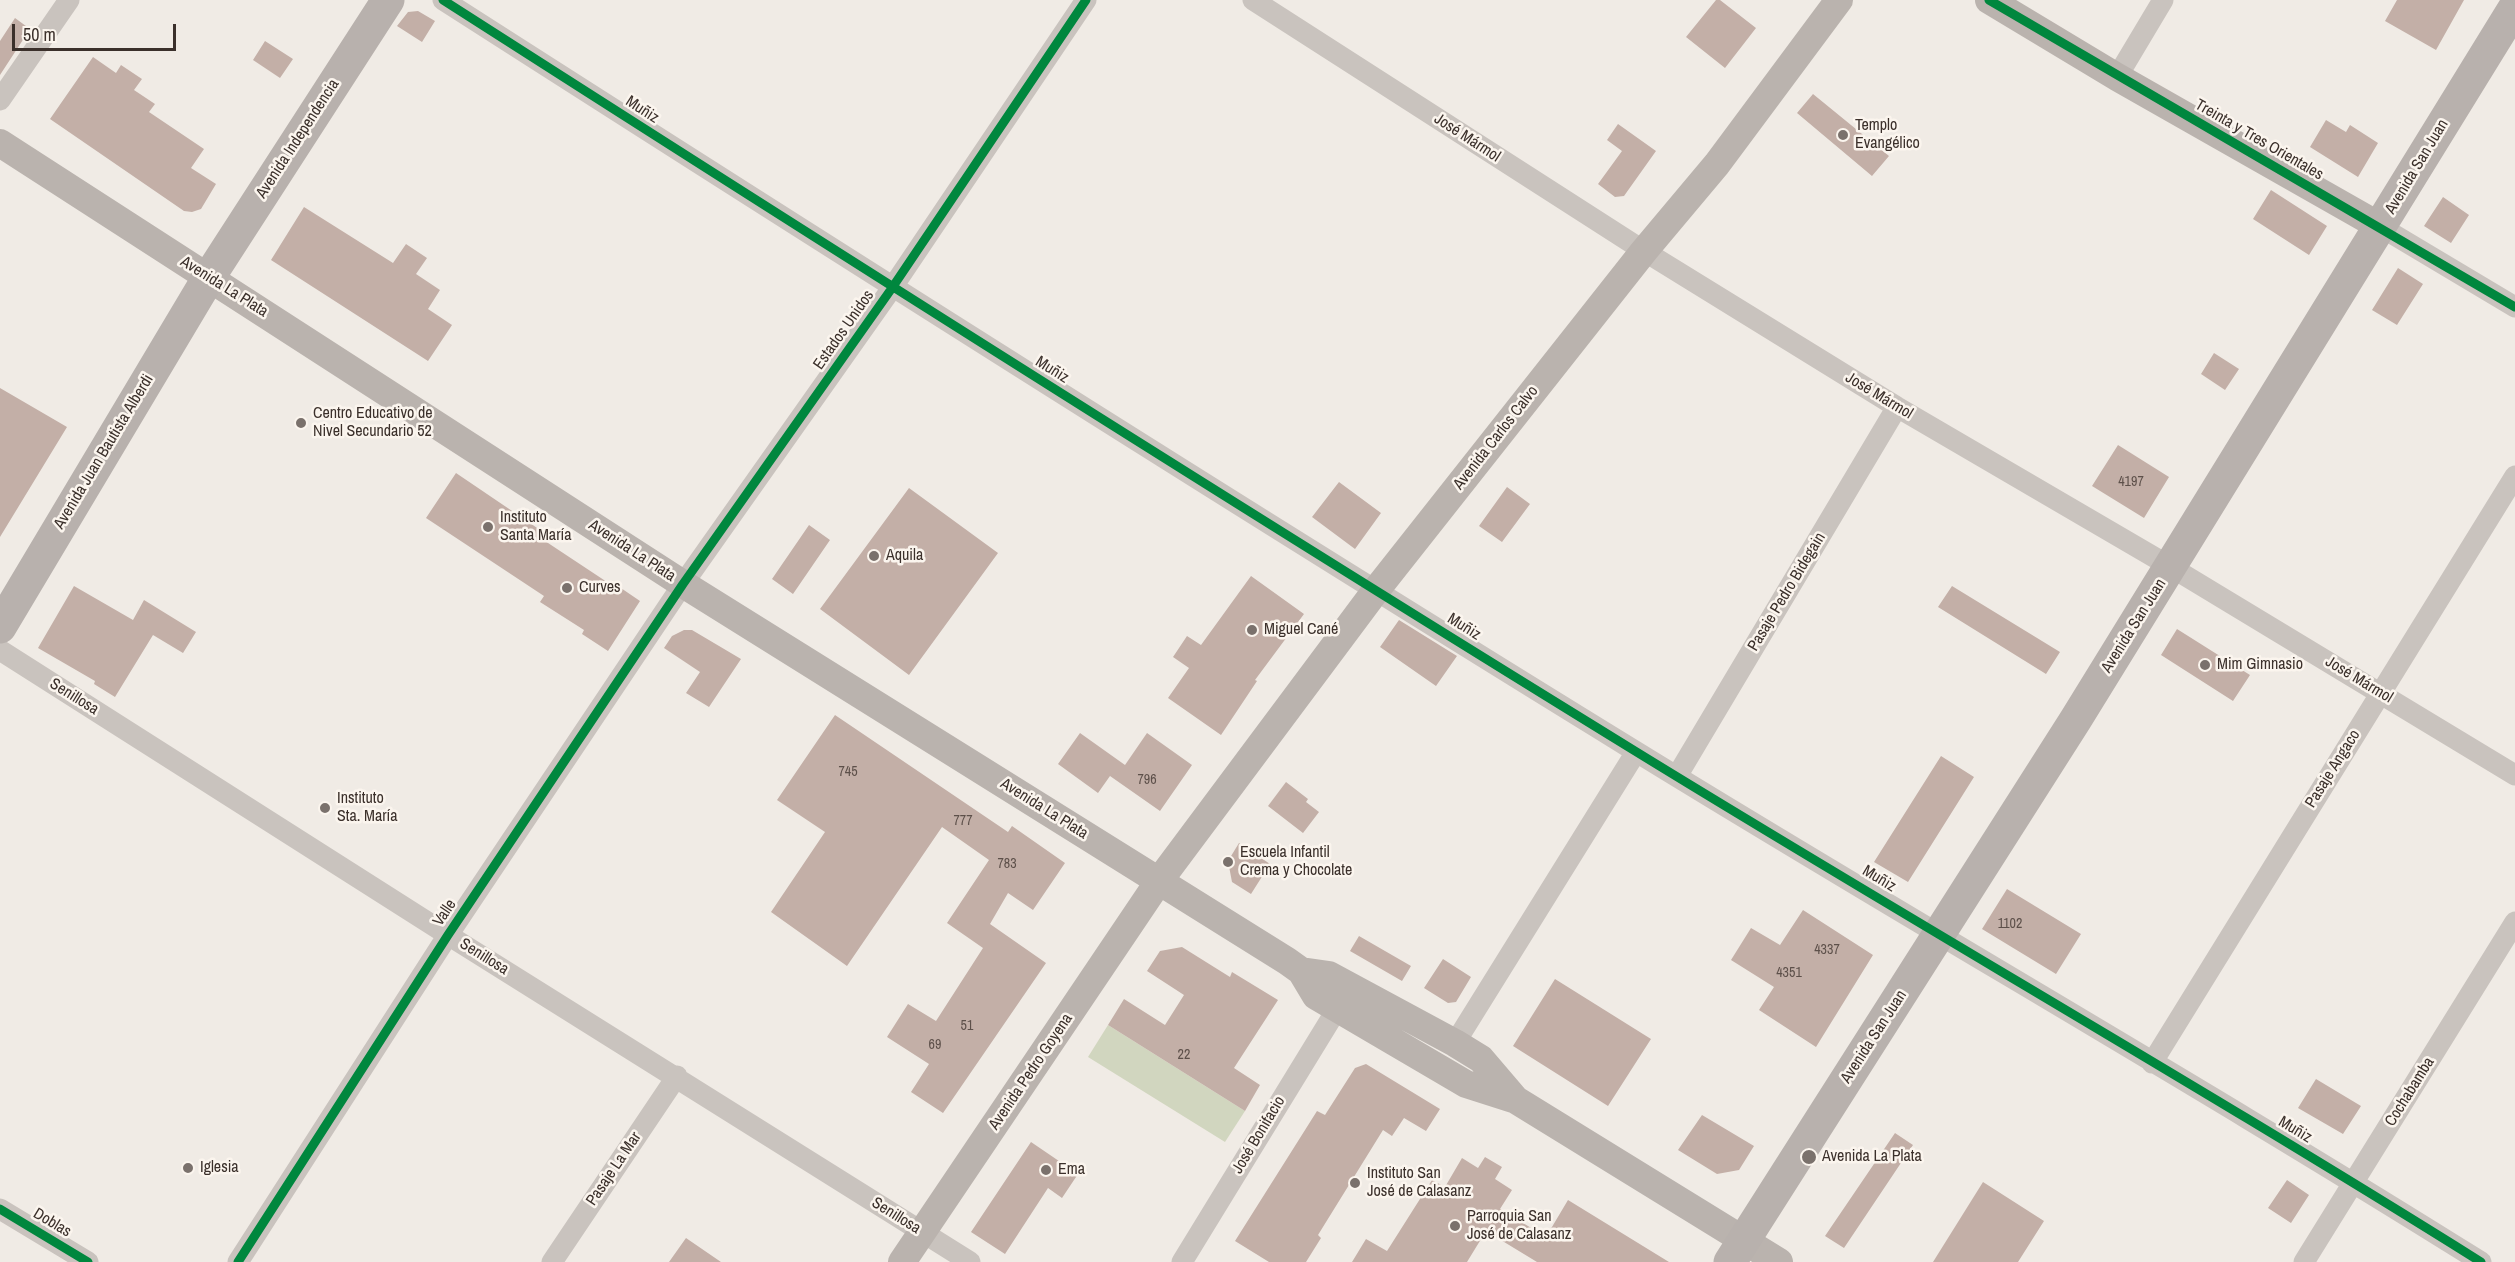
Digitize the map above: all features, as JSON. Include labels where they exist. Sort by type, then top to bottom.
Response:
[{"type":"main road","name":"Avenida Independencia","points":[[208,278],[388,0]]},
{"type":"main road","name":"Treinta y Tres Orientales","points":[[1989,0],[2117,77],[2381,227]]},
{"type":"main road","name":"Avenida Carlos Calvo","points":[[1159,881],[1377,590],[1644,251],[1717,164],[1838,4]]},
{"type":"main road","name":"Avenida San Juan","points":[[1737,1251],[1941,934],[2381,227],[2515,7]]},
{"type":"main road","name":"Avenida La Plata","points":[[0,143],[683,584],[1300,970],[1329,975],[1445,1037],[1481,1059],[1516,1100],[1737,1251],[1779,1262]]},
{"type":"main road","name":"Avenida Juan Bautista Alberdi","points":[[0,627],[208,278]]},
{"type":"main road","name":"Avenida Pedro Goyena","points":[[902,1262],[1159,881]]},
{"type":"main road","name":"Avenida La Plata","points":[[1300,970],[1316,996],[1337,1009],[1466,1084],[1516,1100]]},
{"type":"main road","points":[[1337,1009],[1342,1000],[1352,1000],[1409,1032],[1445,1037]]},
{"type":"street","points":[[0,100],[69,0]]},
{"type":"street","name":"Muñiz","points":[[443,0],[892,288],[1636,752],[2354,1182],[2481,1262]]},
{"type":"street","name":"Estados Unidos","points":[[683,584],[892,288],[1086,0]]},
{"type":"street","name":"José Mármol","points":[[1253,0],[1644,251],[1897,407],[2170,567],[2515,775]]},
{"type":"street","points":[[2117,77],[2163,0]]},
{"type":"street","name":"Treinta y Tres Orientales","points":[[2381,227],[2515,307]]},
{"type":"street","name":"Pasaje Pedro Bidegain","points":[[1677,776],[1897,407]]},
{"type":"street","name":"Pasaje Angaco","points":[[2152,1063],[2515,476]]},
{"type":"street","name":"Valle","points":[[238,1262],[448,935],[683,584]]},
{"type":"street","name":"Senillosa","points":[[0,650],[448,935],[677,1076],[970,1262]]},
{"type":"street","points":[[1445,1037],[1636,752]]},
{"type":"street","name":"Cochabamba","points":[[2304,1262],[2515,922]]},
{"type":"street","name":"José Bonifacio","points":[[1182,1262],[1337,1009]]},
{"type":"street","name":"Pasaje La Mar","points":[[552,1262],[677,1076]]},
{"type":"street","name":"Doblas","points":[[0,1209],[88,1262]]},
{"type":"green space","points":[[1108,1025],[1245,1111],[1225,1142],[1088,1057]]},
{"type":"building","points":[[1716,0],[1720,0],[1756,28],[1725,68],[1686,37]]},
{"type":"building","points":[[2397,0],[2464,0],[2436,50],[2385,21]]},
{"type":"building","points":[[418,11],[435,21],[422,42],[397,26],[408,12]]},
{"type":"building","points":[[15,18],[30,29],[0,75],[0,41]]},
{"type":"building","points":[[265,41],[293,59],[280,78],[253,60]]},
{"type":"building","points":[[93,57],[116,73],[121,65],[142,79],[134,90],[155,104],[149,112],[204,149],[191,168],[216,184],[201,209],[192,212],[184,211],[50,119]]},
{"type":"building","name":"Templo Evangélico","points":[[1813,94],[1889,156],[1872,176],[1797,113]]},
{"type":"building","points":[[2326,120],[2346,132],[2350,125],[2378,143],[2358,177],[2310,147]]},
{"type":"building","points":[[1618,124],[1656,151],[1624,196],[1615,197],[1598,184],[1622,151],[1607,140]]},
{"type":"building","points":[[2271,190],[2327,226],[2309,255],[2253,219]]},
{"type":"building","points":[[2443,197],[2469,215],[2451,243],[2424,226]]},
{"type":"building","points":[[304,207],[393,263],[406,244],[427,258],[416,274],[440,290],[428,309],[452,325],[428,361],[271,260]]},
{"type":"building","points":[[2398,268],[2423,284],[2397,325],[2372,310]]},
{"type":"building","points":[[2214,353],[2239,369],[2225,390],[2201,374]]},
{"type":"building","points":[[0,388],[67,427],[0,537]]},
{"type":"building","points":[[2118,445],[2169,477],[2144,518],[2092,486]]},
{"type":"building","points":[[456,473],[549,536],[545,541],[640,601],[608,651],[582,634],[584,630],[540,602],[544,596],[426,518]]},
{"type":"building","points":[[1339,482],[1381,513],[1355,549],[1312,517]]},
{"type":"building","points":[[1507,487],[1530,504],[1502,542],[1479,526]]},
{"type":"building","points":[[909,488],[998,553],[909,675],[820,609]]},
{"type":"building","points":[[809,525],[830,540],[793,594],[772,579]]},
{"type":"building","points":[[1251,576],[1304,614],[1255,680],[1257,681],[1221,735],[1168,698],[1189,668],[1173,657],[1187,636],[1201,645]]},
{"type":"building","points":[[74,586],[133,620],[144,600],[196,632],[183,653],[153,635],[115,697],[94,684],[95,681],[38,648]]},
{"type":"building","points":[[1952,586],[2060,652],[2046,674],[1938,607]]},
{"type":"building","points":[[1399,620],[1457,656],[1436,686],[1380,647]]},
{"type":"building","name":"Mim Gimnasio","points":[[2177,629],[2250,675],[2233,701],[2161,655]]},
{"type":"building","points":[[684,630],[692,630],[741,659],[709,707],[686,693],[700,672],[664,648],[672,636]]},
{"type":"building","points":[[835,715],[1008,832],[1012,826],[1065,863],[1033,910],[1008,893],[990,924],[1046,963],[943,1113],[911,1092],[929,1064],[887,1037],[908,1004],[936,1021],[983,948],[947,923],[989,860],[942,827],[847,966],[771,912],[825,832],[777,800]]},
{"type":"building","points":[[1080,733],[1125,765],[1147,733],[1192,765],[1160,811],[1110,776],[1098,793],[1058,764]]},
{"type":"building","points":[[1941,756],[1974,777],[1908,882],[1874,862]]},
{"type":"building","points":[[1286,782],[1308,799],[1306,802],[1319,812],[1303,833],[1268,806]]},
{"type":"building","points":[[1239,843],[1270,864],[1251,894],[1232,882],[1228,861]]},
{"type":"building","points":[[2007,889],[2081,934],[2056,974],[1982,929]]},
{"type":"building","points":[[1803,910],[1873,955],[1816,1047],[1759,1010],[1774,987],[1731,960],[1751,928],[1780,945]]},
{"type":"building","points":[[1359,936],[1411,966],[1402,981],[1350,951]]},
{"type":"building","points":[[1182,947],[1230,977],[1232,972],[1278,1000],[1234,1068],[1260,1085],[1245,1111],[1108,1025],[1124,999],[1165,1025],[1184,995],[1147,971],[1160,951]]},
{"type":"building","points":[[1443,959],[1471,977],[1456,1002],[1448,1003],[1424,988]]},
{"type":"building","points":[[1555,979],[1651,1039],[1608,1106],[1513,1046]]},
{"type":"building","points":[[1366,1064],[1440,1109],[1426,1131],[1404,1118],[1392,1136],[1383,1130],[1318,1235],[1321,1238],[1306,1262],[1269,1262],[1235,1241],[1317,1111],[1325,1115],[1355,1068]]},
{"type":"building","points":[[2316,1079],[2361,1106],[2343,1134],[2298,1108]]},
{"type":"building","points":[[1702,1115],[1754,1146],[1739,1170],[1717,1174],[1678,1150]]},
{"type":"building","points":[[1895,1133],[1913,1145],[1844,1248],[1825,1236]]},
{"type":"building","points":[[1031,1142],[1078,1174],[1062,1198],[1048,1188],[1005,1254],[971,1232]]},
{"type":"building","points":[[1485,1157],[1502,1167],[1495,1179],[1512,1190],[1500,1209],[1546,1237],[1568,1200],[1669,1262],[1537,1262],[1486,1231],[1467,1262],[1352,1262],[1366,1239],[1387,1251],[1432,1180],[1445,1187],[1462,1158],[1478,1168]]},
{"type":"building","points":[[2287,1180],[2309,1195],[2291,1223],[2268,1208]]},
{"type":"building","points":[[1983,1182],[2044,1221],[2018,1262],[1933,1262]]},
{"type":"building","points":[[686,1238],[721,1262],[669,1262]]},
{"type":"cycle path","points":[[443,0],[1037,378],[1485,658],[2481,1262]]},
{"type":"cycle path","points":[[238,1262],[448,935],[683,584],[892,288],[1086,0]]},
{"type":"cycle path","points":[[1989,0],[2515,307]]},
{"type":"cycle path","points":[[0,1209],[88,1262]]},
{"type":"place","name":"Templo Evangélico","points":[[1843,135]]},
{"type":"place","name":"Centro Educativo de Nivel Secundario 52","points":[[301,423]]},
{"type":"place","name":"Instituto Santa María","points":[[488,527]]},
{"type":"place","name":"Aquila","points":[[874,556]]},
{"type":"place","name":"Curves","points":[[567,588]]},
{"type":"place","name":"Miguel Cané","points":[[1252,630]]},
{"type":"place","name":"Mim Gimnasio","points":[[2205,665]]},
{"type":"place","name":"Instituto Sta. María","points":[[325,808]]},
{"type":"place","name":"Escuela Infantil Crema y Chocolate","points":[[1228,862]]},
{"type":"place","name":"Avenida La Plata","points":[[1809,1157]]},
{"type":"place","name":"Iglesia","points":[[188,1168]]},
{"type":"place","name":"Ema","points":[[1046,1170]]},
{"type":"place","name":"Instituto San José de Calasanz","points":[[1355,1183]]},
{"type":"place","name":"Parroquia San José de Calasanz","points":[[1455,1226]]}]
